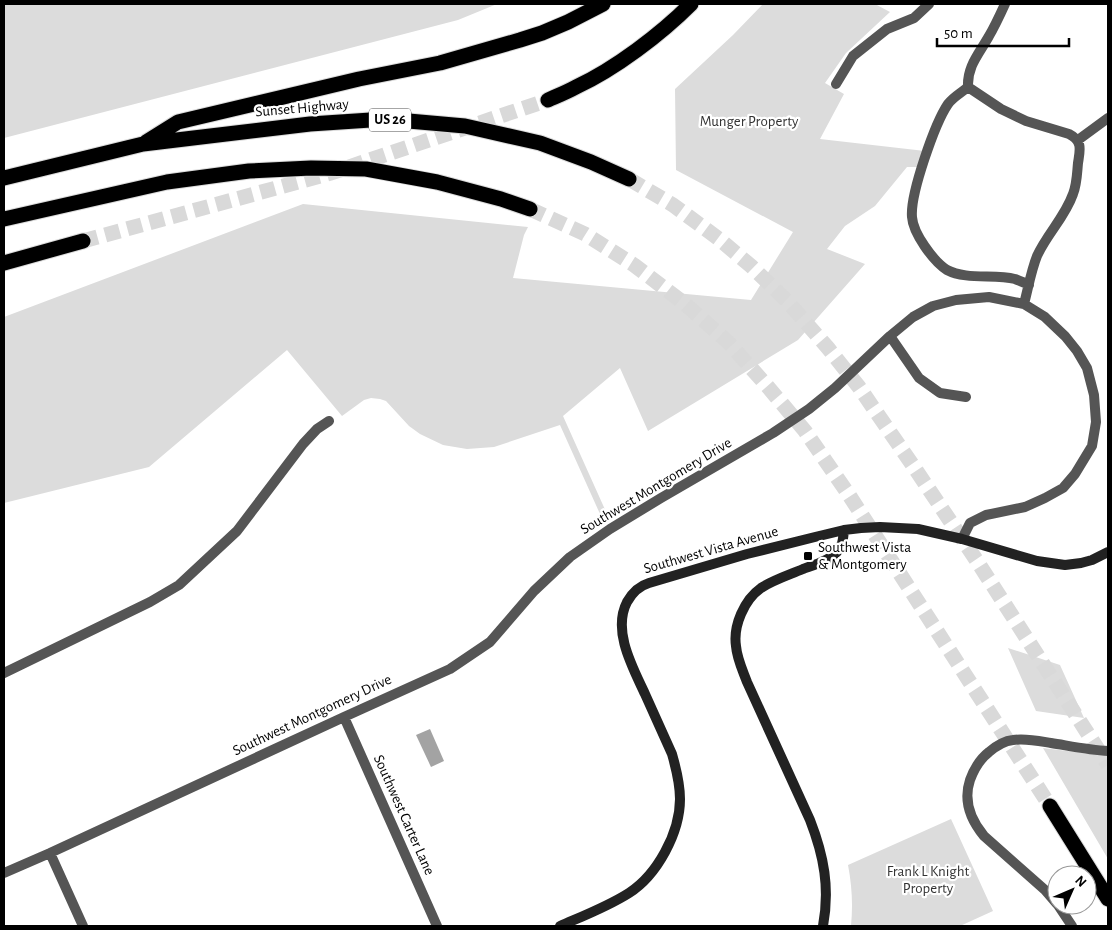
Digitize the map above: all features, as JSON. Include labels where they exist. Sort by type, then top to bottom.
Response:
[{"type":"highway","points":[[143,144],[178,122],[360,79],[440,63],[542,33],[603,4]]},
{"type":"highway","points":[[548,100],[608,70],[653,38],[691,4]]},
{"type":"highway","name":"Sunset Highway","points":[[4,178],[143,144],[310,124],[386,119],[465,126],[540,143],[591,162],[629,179]]},
{"type":"highway","points":[[4,219],[167,182],[249,171],[311,168],[366,169],[437,182],[502,199],[530,209]]},
{"type":"highway","points":[[4,263],[83,241]]},
{"type":"highway","points":[[1050,806],[1108,899]]},
{"type":"main road","name":"Southwest Vista Avenue","points":[[560,926],[617,900],[645,880],[667,847],[679,812],[680,791],[672,754],[627,654],[624,643],[621,620],[629,598],[638,588],[649,582],[747,554],[844,530],[880,527],[918,529],[1037,560],[1065,565],[1092,560],[1108,552]]},
{"type":"main road","points":[[823,926],[826,882],[818,839],[747,682],[739,662],[736,635],[746,603],[755,593],[768,584],[834,555],[843,542],[844,530]]},
{"type":"street","points":[[836,84],[853,56],[888,29],[914,18],[929,4]]},
{"type":"street","points":[[968,87],[970,68],[1005,4]]},
{"type":"street","points":[[968,87],[1001,109],[1026,121],[1074,136],[1080,146],[1074,192],[1037,257],[1024,304]]},
{"type":"street","points":[[968,87],[953,98],[947,106],[933,135],[920,172],[912,207],[914,228],[918,238],[936,260],[955,274],[1015,279],[1029,285]]},
{"type":"street","points":[[1078,140],[1108,118]]},
{"type":"street","name":"Southwest Montgomery Drive","points":[[4,873],[450,669],[490,642],[534,591],[570,557],[610,529],[773,433],[809,409],[913,317],[933,306],[956,300],[989,297],[1024,304],[1045,317],[1065,336],[1087,368],[1094,395],[1096,422],[1092,446],[1075,474],[1063,488],[1025,507],[986,515],[975,520],[970,523],[962,539]]},
{"type":"street","points":[[890,336],[919,378],[940,393],[966,396]]},
{"type":"street","points":[[4,673],[150,602],[179,584],[237,532],[303,444],[317,430],[329,422]]},
{"type":"street","name":"Southwest Carter Lane","points":[[344,717],[436,926]]},
{"type":"street","points":[[1047,893],[976,828],[968,806],[967,793],[973,771],[986,754],[1011,740],[1032,740],[1108,751]]},
{"type":"street","points":[[50,853],[83,926]]},
{"type":"street","points":[[1064,915],[1072,926]]},
{"type":"green space","points":[[4,4],[497,4],[458,20],[4,138]]},
{"type":"green space","name":"Munger Property","points":[[763,4],[875,4],[890,12],[846,53],[825,83],[844,94],[820,139],[925,151],[919,167],[907,167],[875,206],[845,226],[827,249],[865,264],[798,340],[648,431],[620,368],[563,416],[607,514],[600,514],[560,425],[494,447],[467,449],[443,445],[420,434],[409,426],[386,401],[380,399],[371,398],[364,400],[342,416],[287,350],[149,467],[4,503],[4,317],[303,204],[528,227],[524,235],[513,278],[751,300],[793,232],[676,170],[675,89]]},
{"type":"green space","points":[[1008,648],[1060,665],[1084,718],[1036,711]]},
{"type":"green space","points":[[1043,748],[1108,756],[1108,859]]},
{"type":"green space","name":"Frank L Knight Property","points":[[951,819],[993,911],[960,926],[851,926],[852,896],[848,865]]},
{"type":"shaded area","points":[[430,729],[444,761],[431,767],[416,735]]},
{"type":"tunnel","points":[[83,241],[331,173],[548,100]]},
{"type":"tunnel","points":[[629,179],[673,205],[719,239],[751,266],[787,301],[828,348],[859,387],[916,470],[1108,765]]},
{"type":"tunnel","points":[[530,209],[585,234],[634,265],[685,304],[728,342],[768,387],[805,431],[849,495],[1050,806]]},
{"type":"place","name":"Southwest Vista & Montgomery","points":[[808,556]]}]
